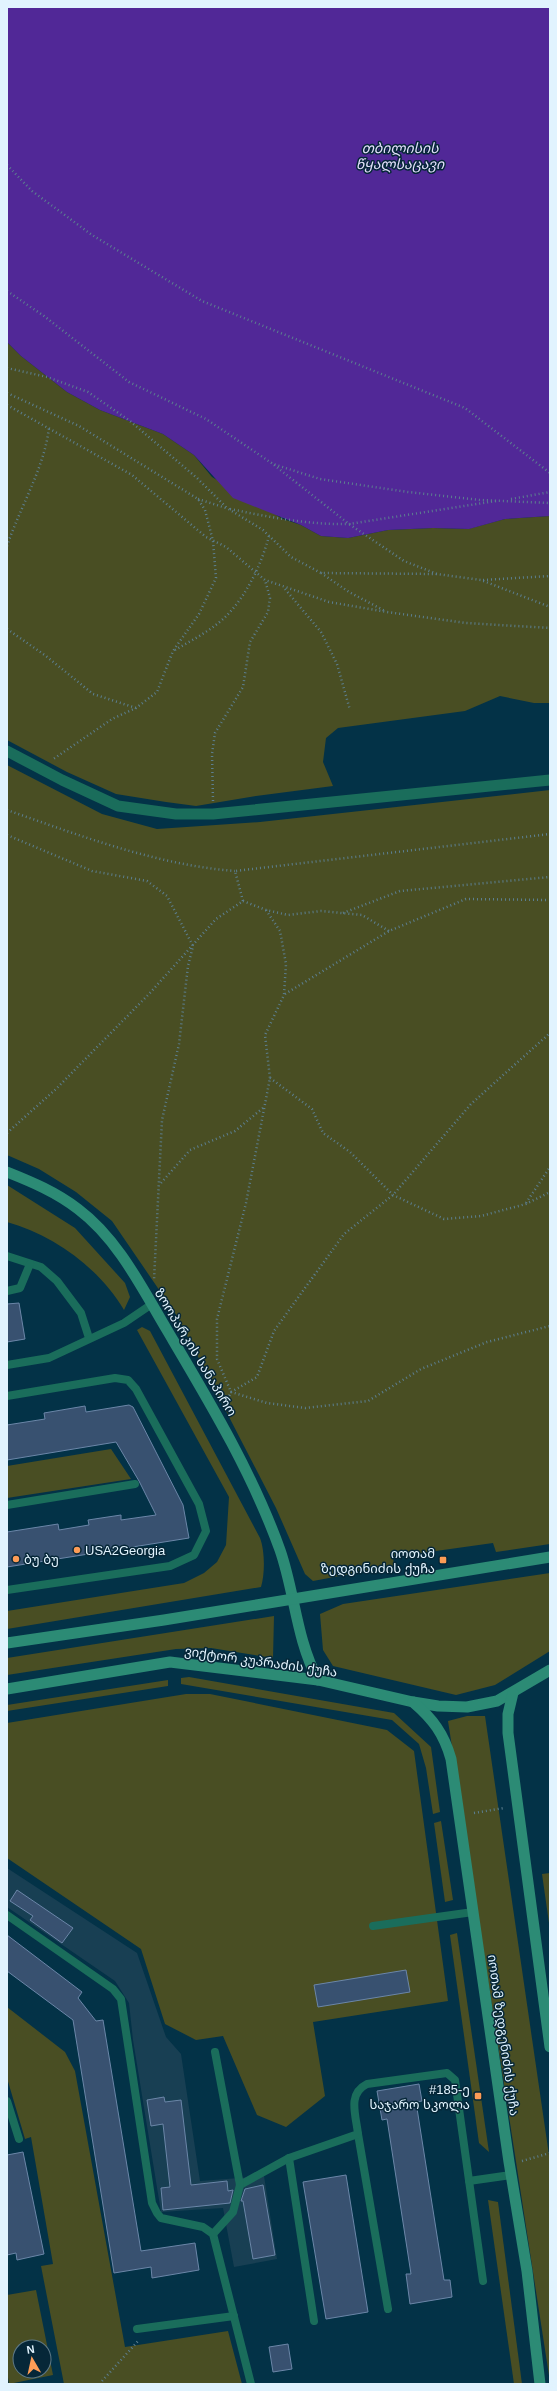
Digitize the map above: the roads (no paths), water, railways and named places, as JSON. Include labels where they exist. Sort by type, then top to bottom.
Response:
[{"type":"main road","name":"ზოოპარკის სანაპირო","points":[[7,1172],[43,1187],[79,1209],[112,1243],[152,1304],[219,1418],[270,1525],[288,1574],[302,1645],[318,1680]]},
{"type":"main road","points":[[7,1644],[549,1557]]},
{"type":"main road","name":"ვიქტორ კუპრაძის ქუჩა","points":[[7,1689],[170,1662],[318,1680],[413,1702],[438,1706],[467,1707],[497,1701],[550,1670]]},
{"type":"main road","points":[[513,1693],[508,1714],[508,1733],[550,2047]]},
{"type":"main road","name":"იოთამ ზედგენიძის ქუჩა","points":[[413,1702],[437,1725],[446,1741],[460,1815],[472,1912],[511,2175],[527,2270],[540,2384]]},
{"type":"street","points":[[7,751],[118,806],[176,814],[213,814],[550,780]]},
{"type":"lane","points":[[7,1256],[41,1267],[57,1281],[81,1312],[90,1338]]},
{"type":"lane","points":[[7,1291],[20,1288],[30,1264]]},
{"type":"lane","points":[[7,1365],[49,1358],[124,1323],[152,1304]]},
{"type":"lane","points":[[7,1396],[116,1378],[128,1380],[136,1389],[199,1504],[206,1531],[194,1555],[170,1566],[7,1590]]},
{"type":"lane","points":[[7,1505],[135,1484]]},
{"type":"lane","points":[[373,1926],[472,1912]]},
{"type":"lane","points":[[7,1915],[113,1989],[121,2000],[152,2203],[156,2213],[161,2218],[203,2227],[213,2234],[251,2384]]},
{"type":"lane","points":[[213,2234],[233,2212],[240,2185],[215,2052]]},
{"type":"lane","points":[[388,2310],[353,2098],[359,2088],[367,2084],[447,2073],[455,2080],[482,2281]]},
{"type":"lane","points":[[7,2101],[20,2140]]},
{"type":"lane","points":[[240,2185],[288,2158],[358,2134]]},
{"type":"lane","points":[[288,2158],[314,2321]]},
{"type":"lane","points":[[469,2181],[511,2175]]},
{"type":"lane","points":[[137,2329],[234,2316]]},
{"type":"water","name":"თბილისის წყალსაცავი","points":[[7,7],[550,7],[550,516],[505,519],[469,529],[433,528],[388,530],[348,538],[321,536],[301,525],[233,498],[194,455],[163,434],[100,410],[67,392],[21,356],[7,342]]},
{"type":"place","name":"USA2Georgia","points":[[77,1550]]},
{"type":"place","name":"ბუ ბუ","points":[[16,1559]]},
{"type":"place","name":"იოთამ ზედგინიძის ქუჩა","points":[[443,1560]]},
{"type":"place","name":"#185-ე საჯარო სკოლა","points":[[478,2096]]}]
